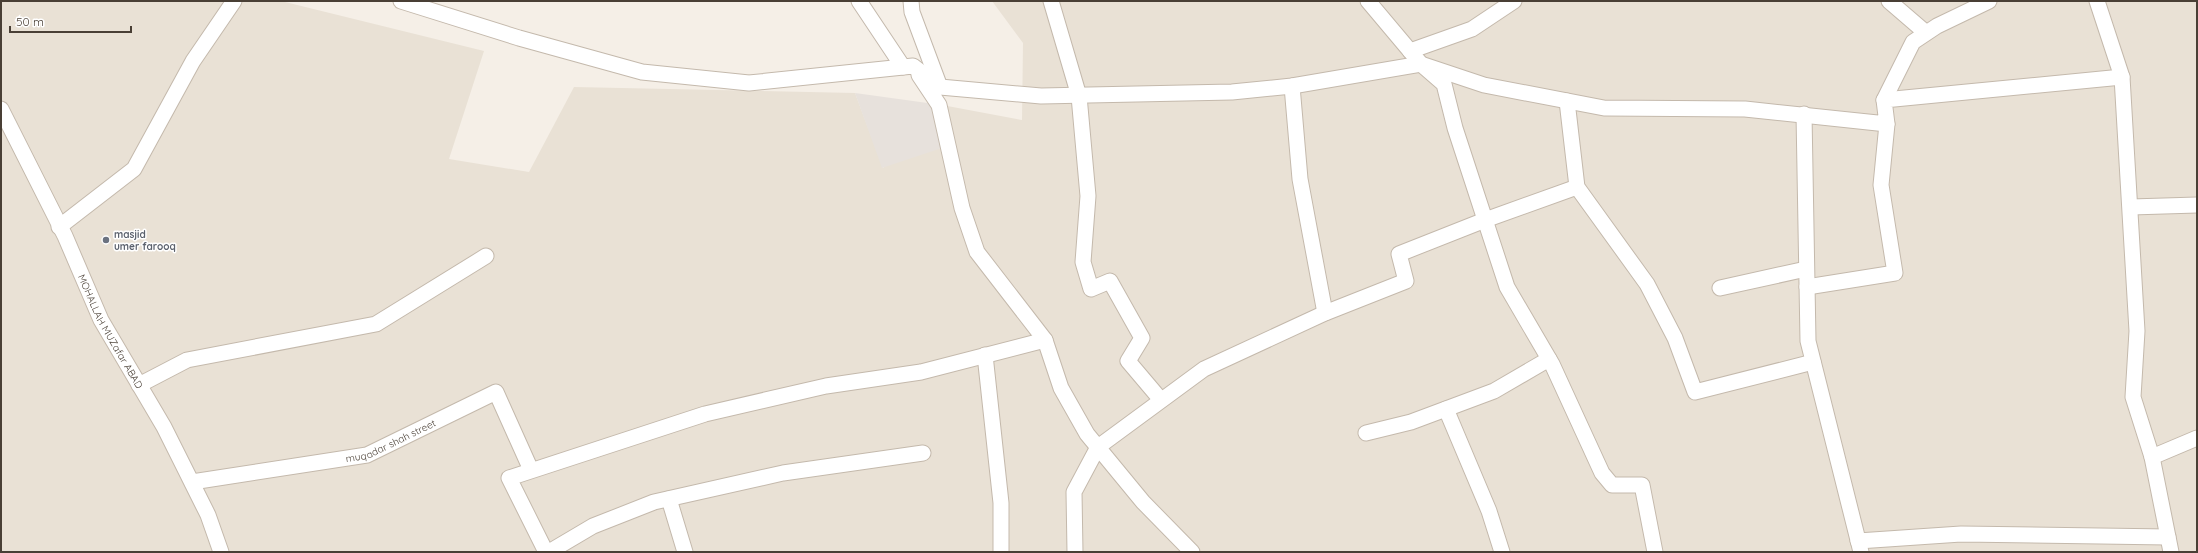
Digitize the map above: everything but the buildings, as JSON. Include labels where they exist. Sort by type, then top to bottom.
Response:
[{"type":"street","points":[[59,227],[134,169],[193,62],[234,1]]},
{"type":"street","points":[[401,1],[519,38],[642,72],[749,83],[908,66],[940,87],[1040,96],[1232,92],[1292,86],[1421,64],[1484,85],[1604,108],[1745,109],[1804,114],[1886,124]]},
{"type":"street","points":[[859,1],[938,105],[962,208],[977,252],[1045,340],[1061,388],[1087,434],[1143,502],[1192,552]]},
{"type":"street","points":[[911,1],[912,12],[940,87]]},
{"type":"street","points":[[1052,1],[1079,96],[1088,196],[1082,262],[1091,289],[1110,281],[1142,338],[1128,361],[1161,400]]},
{"type":"street","points":[[1368,1],[1421,64],[1444,84],[1455,128],[1507,287],[1549,360],[1602,473],[1612,485],[1642,485],[1655,552]]},
{"type":"street","points":[[1410,51],[1472,29],[1514,1]]},
{"type":"street","points":[[1889,1],[1925,32]]},
{"type":"street","points":[[1806,287],[1895,272],[1881,185],[1886,124],[1884,100],[1914,42],[1925,32],[1989,1]]},
{"type":"street","points":[[2097,1],[2122,77],[2131,207],[2137,331],[2133,397],[2152,457],[2171,552]]},
{"type":"street","points":[[1884,100],[2122,77]]},
{"type":"street","points":[[1292,86],[1300,179],[1325,314]]},
{"type":"street","points":[[1568,101],[1578,186],[1646,284],[1675,338],[1695,392],[1813,362]]},
{"type":"street","name":"MOHALLAH MUZafar ABAD","points":[[1,109],[59,227],[101,320],[164,427],[192,482],[208,515],[221,552]]},
{"type":"street","points":[[1804,114],[1808,341],[1859,547],[1961,534],[2168,537]]},
{"type":"street","points":[[1075,552],[1074,492],[1098,447],[1161,400],[1204,369],[1325,314],[1406,281],[1399,254],[1485,220],[1578,186]]},
{"type":"street","points":[[2131,207],[2197,205]]},
{"type":"street","points":[[139,386],[187,360],[376,324],[486,256]]},
{"type":"street","points":[[1720,288],[1806,269]]},
{"type":"street","points":[[923,453],[783,473],[654,502],[593,526],[547,552],[509,478],[705,414],[826,386],[921,372],[1045,340]]},
{"type":"street","points":[[985,355],[1001,503],[1001,552]]},
{"type":"street","points":[[1366,433],[1411,422],[1494,391],[1549,360]]},
{"type":"street","name":"muqadar shah street","points":[[192,482],[367,455],[496,392],[531,470]]},
{"type":"street","points":[[1446,409],[1489,511],[1502,552]]},
{"type":"street","points":[[2152,457],[2197,438]]},
{"type":"street","points":[[669,499],[685,552]]},
{"type":"shaded area","points":[[1,1],[281,1],[484,51],[449,159],[529,172],[574,87],[855,93],[883,168],[942,105],[1022,120],[1023,43],[992,1],[2197,1],[2197,552],[1,552]]},
{"type":"shaded area","points":[[855,93],[942,105],[951,145],[882,168]]},
{"type":"place","name":"masjid umer farooq","points":[[106,240]]}]
